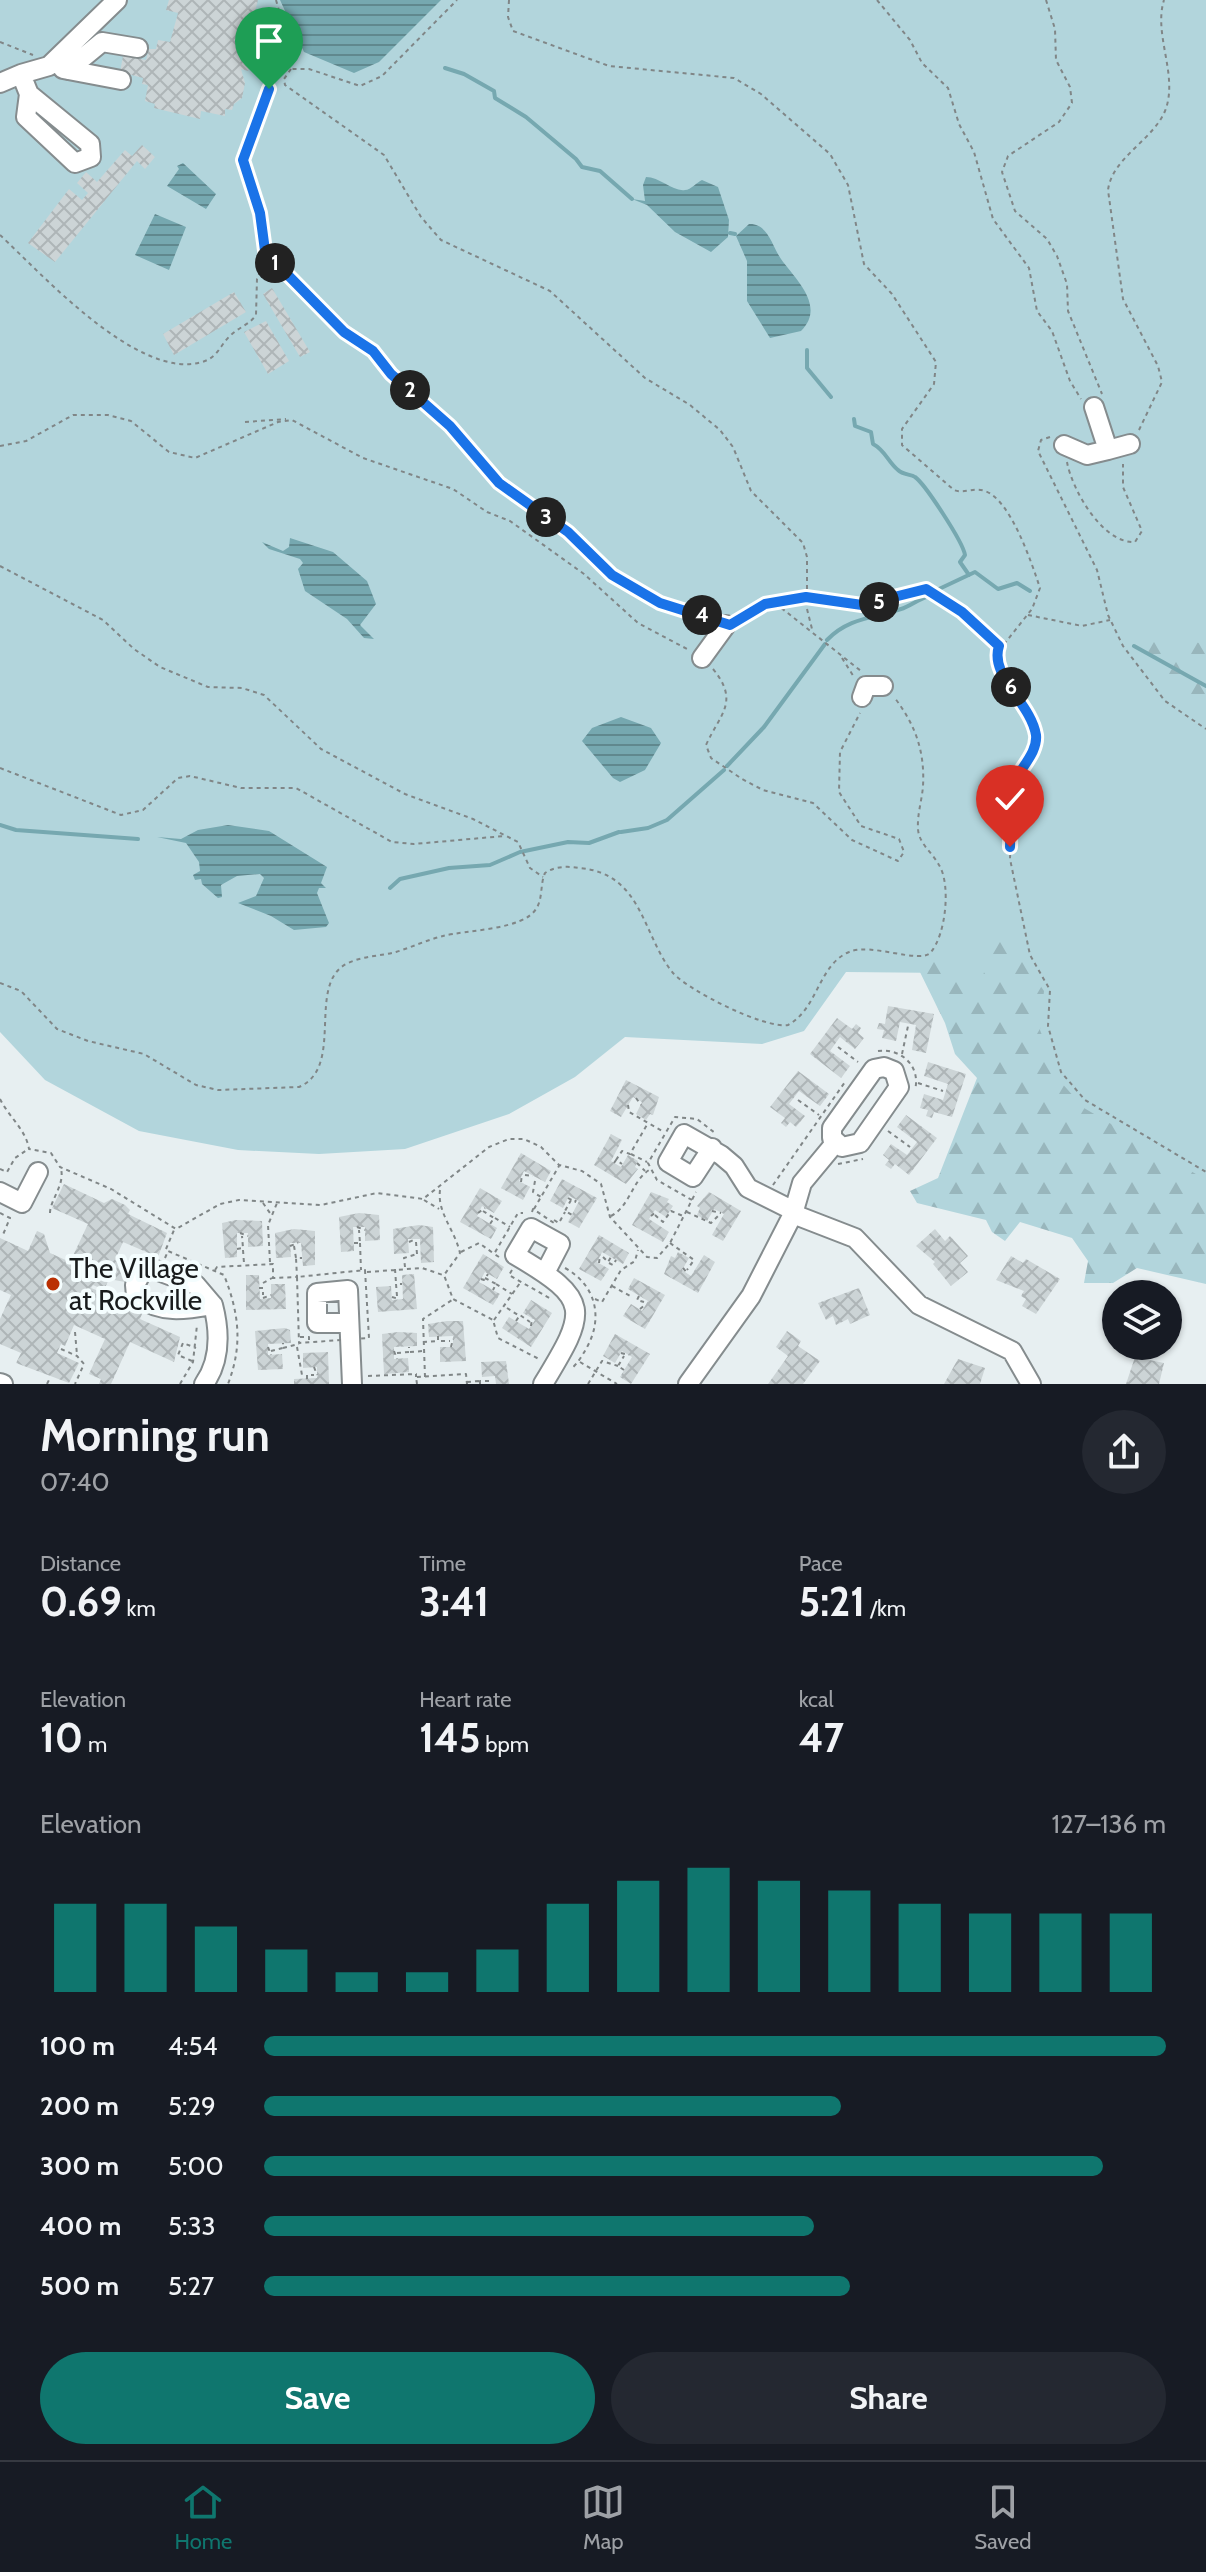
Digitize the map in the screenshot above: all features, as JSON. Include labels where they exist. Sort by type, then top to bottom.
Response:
[{"type":"street","points":[[57,66],[117,0]]},
{"type":"street","points":[[0,83],[21,74],[57,66],[102,42],[138,48]]},
{"type":"street","points":[[57,66],[121,80]]},
{"type":"street","points":[[21,74],[29,94]]},
{"type":"street","points":[[1094,407],[1108,450]]},
{"type":"street","points":[[1064,445],[1087,455],[1130,444]]},
{"type":"street","points":[[702,658],[726,625]]},
{"type":"street","points":[[862,697],[863,688],[883,686]]},
{"type":"street","points":[[688,1384],[751,1296],[793,1213],[802,1183],[836,1142]]},
{"type":"street","points":[[712,1148],[734,1166],[748,1188],[793,1213],[855,1238],[919,1305],[993,1338],[1012,1351],[1031,1384]]},
{"type":"street","points":[[0,1192],[22,1203],[38,1172]]},
{"type":"street","points":[[545,1273],[562,1284],[577,1309],[576,1323],[548,1376]]},
{"type":"street","points":[[204,1384],[218,1354],[218,1325],[213,1305]]},
{"type":"street","points":[[348,1323],[352,1384]]},
{"type":"path","points":[[0,235],[102,326],[135,347],[179,364],[199,363],[215,355],[230,336],[254,319],[257,279],[266,258],[260,213],[243,160],[276,60],[281,18],[276,0]]},
{"type":"path","points":[[276,60],[291,69],[309,69],[351,85],[374,82],[457,0]]},
{"type":"path","points":[[509,0],[508,17],[513,31],[603,64],[682,75],[721,75],[739,80],[783,112],[830,154],[848,185],[864,264],[892,294],[913,331],[936,362],[934,384],[902,429],[901,442],[951,489],[960,492],[982,490],[998,501],[1025,545],[1040,588],[1039,597],[1027,615],[999,646],[1000,672],[1020,698],[1036,735],[1012,790],[1010,859],[1030,955],[1050,990],[1048,1026],[1061,1072],[1085,1100],[1206,1172]]},
{"type":"path","points":[[877,0],[910,40],[922,63],[946,83],[959,124],[974,152],[993,219],[1029,268],[1037,311],[1052,331],[1075,390],[1094,407],[1104,401],[1096,373],[1068,311],[1064,273],[1047,239],[1015,211],[1002,172],[1008,156],[1059,122],[1072,103],[1070,87],[1056,60],[1055,29],[1046,0]]},
{"type":"path","points":[[1164,0],[1161,20],[1168,90],[1166,109],[1113,175],[1108,190],[1123,299],[1153,356],[1162,382],[1123,462],[1123,487],[1142,531],[1139,540],[1130,542],[1111,535],[1095,516],[1071,477],[1064,445],[1052,437],[1041,440],[1037,448],[1097,570],[1110,620],[1123,646],[1161,697],[1206,729]]},
{"type":"path","points":[[0,42],[57,66]]},
{"type":"path","points":[[284,79],[291,69]]},
{"type":"path","points":[[272,78],[284,79]]},
{"type":"path","points":[[284,79],[292,91],[384,155],[421,217],[438,238],[550,291],[645,378],[690,405],[720,430],[733,447],[751,491],[803,543],[807,557],[806,597],[814,632]]},
{"type":"path","points":[[266,258],[276,263],[344,332],[373,351],[391,374],[450,426],[499,483],[568,532],[612,575],[660,603],[733,625],[765,604],[806,597],[862,605],[926,589],[962,612],[999,646]]},
{"type":"path","points":[[0,446],[26,441],[68,417],[96,414],[131,421],[169,452],[195,458],[278,422],[292,420]]},
{"type":"path","points":[[245,422],[292,420],[363,458],[453,489],[487,512],[510,521],[584,574],[647,629],[702,658],[726,691],[723,714],[706,745],[711,758],[754,786],[813,803],[852,840],[898,861],[904,852],[899,839],[861,826],[839,792],[838,757],[856,724],[862,697],[840,654]]},
{"type":"path","points":[[0,566],[98,616],[156,665],[208,687],[260,693],[277,705],[321,749],[405,794],[473,819],[518,842],[530,868],[543,877]]},
{"type":"path","points":[[0,983],[21,991],[57,1029],[97,1044],[144,1054],[196,1085],[218,1090],[299,1087],[312,1079],[320,1063],[329,990],[339,969],[352,961],[391,953],[442,936],[524,918],[538,906],[543,877],[551,869],[569,867],[608,876],[644,915],[663,956],[679,978],[696,991],[775,1025],[788,1025],[801,1016],[832,966],[848,952],[870,948],[913,957],[929,955],[945,912],[946,882],[918,832],[923,779],[918,736],[911,719],[883,686],[775,603]]},
{"type":"path","points":[[1027,615],[1040,615],[1082,626],[1110,620]]},
{"type":"path","points":[[0,768],[121,815],[143,810],[178,778],[190,776],[241,788],[296,788],[392,842],[414,844],[505,836]]},
{"type":"path","points":[[902,1055],[908,1026]]},
{"type":"path","points":[[838,1047],[859,1063]]},
{"type":"path","points":[[917,1083],[943,1091]]},
{"type":"path","points":[[0,1099],[9,1118],[25,1133],[29,1149]]},
{"type":"path","points":[[798,1100],[820,1116]]},
{"type":"path","points":[[638,1102],[629,1106],[629,1112],[665,1133]]},
{"type":"path","points":[[630,1154],[648,1123]]},
{"type":"path","points":[[887,1130],[910,1147]]},
{"type":"path","points":[[423,1199],[477,1155],[509,1139],[533,1142],[559,1165],[582,1171],[601,1184],[610,1217],[647,1257]]},
{"type":"path","points":[[0,1169],[7,1172],[15,1158],[29,1149],[51,1153],[60,1167],[62,1179],[52,1198],[50,1213]]},
{"type":"path","points":[[622,1164],[615,1162],[622,1151],[648,1163]]},
{"type":"path","points":[[637,1163],[646,1171]]},
{"type":"path","points":[[534,1209],[559,1165]]},
{"type":"path","points":[[60,1167],[122,1195],[174,1229]]},
{"type":"path","points":[[610,1217],[622,1208],[646,1171],[652,1169]]},
{"type":"path","points":[[521,1182],[524,1174],[536,1180],[533,1192],[541,1197]]},
{"type":"path","points":[[440,1188],[440,1209]]},
{"type":"path","points":[[596,1312],[621,1270],[647,1257],[661,1257],[697,1189]]},
{"type":"path","points":[[168,1251],[165,1249],[174,1229],[224,1202],[321,1205],[377,1193],[423,1199],[440,1209],[452,1226],[460,1253]]},
{"type":"path","points":[[554,1220],[559,1223],[572,1199]]},
{"type":"path","points":[[262,1202],[270,1213]]},
{"type":"path","points":[[273,1278],[270,1213],[278,1202]]},
{"type":"path","points":[[673,1206],[683,1216]]},
{"type":"path","points":[[568,1207],[574,1210]]},
{"type":"path","points":[[482,1211],[510,1228]]},
{"type":"path","points":[[565,1211],[572,1215]]},
{"type":"path","points":[[654,1214],[659,1223],[675,1211]]},
{"type":"path","points":[[686,1211],[711,1223],[717,1222],[720,1214],[712,1211]]},
{"type":"path","points":[[0,1213],[10,1218],[2,1237]]},
{"type":"path","points":[[485,1221],[489,1215]]},
{"type":"path","points":[[490,1224],[494,1218]]},
{"type":"path","points":[[365,1230],[358,1229],[363,1272],[405,1268],[430,1269],[444,1275],[453,1299],[493,1320],[498,1338],[548,1376]]},
{"type":"path","points":[[244,1265],[241,1235],[248,1236]]},
{"type":"path","points":[[354,1238],[359,1237]]},
{"type":"path","points":[[405,1268],[404,1258],[419,1254],[416,1240],[409,1242]]},
{"type":"path","points":[[237,1244],[243,1243]]},
{"type":"path","points":[[354,1243],[360,1243]]},
{"type":"path","points":[[444,1275],[460,1253],[479,1243],[494,1254]]},
{"type":"path","points":[[670,1243],[693,1258],[695,1266],[686,1270]]},
{"type":"path","points":[[271,1295],[263,1297],[261,1283],[273,1278],[297,1277],[294,1245]]},
{"type":"path","points":[[237,1249],[243,1248]]},
{"type":"path","points":[[635,1261],[638,1249]]},
{"type":"path","points":[[295,1253],[302,1253]]},
{"type":"path","points":[[599,1263],[602,1256],[621,1270]]},
{"type":"path","points":[[608,1262],[611,1257]]},
{"type":"path","points":[[296,1258],[302,1258]]},
{"type":"path","points":[[613,1265],[616,1260]]},
{"type":"path","points":[[215,1270],[217,1267],[270,1264]]},
{"type":"path","points":[[392,1297],[398,1298],[395,1269]]},
{"type":"path","points":[[488,1274],[483,1279],[513,1294]]},
{"type":"path","points":[[297,1287],[304,1286],[304,1276]]},
{"type":"path","points":[[493,1320],[521,1281]]},
{"type":"path","points":[[488,1287],[491,1282]]},
{"type":"path","points":[[396,1284],[402,1284]]},
{"type":"path","points":[[493,1290],[496,1284]]},
{"type":"path","points":[[612,1286],[645,1303],[640,1309]]},
{"type":"path","points":[[593,1298],[602,1302]]},
{"type":"path","points":[[424,1375],[423,1319],[453,1299]]},
{"type":"path","points":[[505,1306],[531,1322]]},
{"type":"path","points":[[516,1321],[520,1315]]},
{"type":"path","points":[[520,1324],[524,1318]]},
{"type":"path","points":[[75,1332],[77,1356]]},
{"type":"path","points":[[438,1336],[438,1341]]},
{"type":"path","points":[[443,1336],[443,1341]]},
{"type":"path","points":[[299,1337],[309,1337],[309,1342]]},
{"type":"path","points":[[423,1342],[452,1340],[451,1347]]},
{"type":"path","points":[[193,1362],[178,1355],[183,1343],[197,1348]]},
{"type":"path","points":[[278,1343],[278,1350]]},
{"type":"path","points":[[283,1343],[283,1348]]},
{"type":"path","points":[[270,1351],[298,1345],[302,1377],[316,1375],[314,1367]]},
{"type":"path","points":[[404,1347],[404,1352]]},
{"type":"path","points":[[409,1347],[409,1352]]},
{"type":"path","points":[[61,1349],[77,1356],[84,1364],[75,1384]]},
{"type":"path","points":[[397,1359],[396,1352],[423,1351]]},
{"type":"path","points":[[618,1366],[625,1355]]},
{"type":"path","points":[[579,1361],[617,1384]]},
{"type":"path","points":[[588,1384],[602,1361],[624,1370]]},
{"type":"path","points":[[620,1362],[627,1366]]},
{"type":"path","points":[[367,1364],[368,1377],[466,1374],[467,1383],[493,1380]]},
{"type":"path","points":[[416,1376],[417,1384]]},
{"type":"path","points":[[47,1384],[50,1378]]},
{"type":"green space","points":[[0,0],[1206,0],[1206,1248],[947,973],[846,972],[804,1031],[762,1044],[625,1037],[575,1077],[509,1114],[405,1149],[319,1154],[238,1150],[139,1131],[45,1080],[0,1032]]},
{"type":"green space","points":[[1126,639],[1186,639],[1206,645],[1206,705],[1158,674],[1127,645]]},
{"type":"green space","points":[[999,934],[1011,935],[1022,946],[1029,969],[1044,991],[1040,1030],[1059,1080],[1084,1108],[1206,1180],[1206,1284],[1137,1268],[1118,1280],[1084,1283],[1088,1261],[1072,1238],[1020,1222],[1005,1241],[992,1232],[986,1220],[917,1203],[910,1191],[938,1178],[977,1078],[955,1054],[945,1023],[915,962],[958,960],[963,976],[982,980],[992,941]]},
{"type":"shaded area","points":[[280,0],[441,0],[379,62],[354,73],[304,52]]},
{"type":"shaded area","points":[[183,163],[216,194],[206,209],[167,186],[179,169],[177,166]]},
{"type":"shaded area","points":[[646,177],[680,190],[689,189],[702,180],[718,187],[729,220],[728,237],[711,252],[675,232],[647,205],[632,199],[645,201],[643,185]]},
{"type":"shaded area","points":[[155,214],[186,227],[169,270],[135,255]]},
{"type":"shaded area","points":[[749,224],[765,231],[806,294],[811,312],[801,331],[770,338],[747,301],[747,261],[736,236]]},
{"type":"shaded area","points":[[290,538],[333,552],[367,581],[376,604],[360,625],[374,639],[364,638],[347,619],[305,591],[298,569],[303,563],[300,559],[269,549],[262,542],[283,551],[289,547]]},
{"type":"shaded area","points":[[621,717],[651,728],[661,743],[645,770],[620,782],[613,778],[582,741],[592,728]]},
{"type":"shaded area","points":[[228,825],[269,831],[327,867],[321,883],[326,888],[319,888],[317,893],[329,923],[326,927],[294,930],[271,916],[238,903],[256,896],[264,878],[260,874],[237,876],[221,885],[222,897],[218,898],[202,884],[201,879],[195,880],[193,875],[200,871],[199,862],[186,843],[157,837],[181,839],[198,830]]},
{"type":"building","points":[[169,0],[258,0],[253,19],[268,22],[260,55],[252,54],[248,71],[241,69],[245,83],[242,98],[232,110],[225,109],[225,116],[201,111],[200,119],[154,108],[155,104],[145,101],[148,85],[142,84],[143,78],[120,72],[123,56],[146,60],[149,49],[156,49],[158,40],[170,42],[178,13],[166,10]]},
{"type":"building","points":[[142,145],[155,157],[145,169],[137,161],[55,262],[28,243],[69,189],[82,200],[88,193],[77,183],[86,172],[97,182],[125,150],[132,156]]},
{"type":"building","points":[[272,288],[310,352],[300,357],[263,294]]},
{"type":"building","points":[[234,292],[246,312],[174,355],[163,334]]},
{"type":"building","points":[[266,321],[289,361],[268,374],[244,332]]},
{"type":"building","points":[[888,1006],[934,1014],[926,1053],[912,1050],[916,1025],[900,1022],[896,1041],[882,1038],[884,1030],[877,1029],[879,1023],[885,1024]]},
{"type":"building","points":[[837,1018],[852,1029],[856,1024],[861,1028],[858,1033],[864,1038],[855,1049],[840,1037],[830,1051],[850,1066],[841,1078],[810,1054]]},
{"type":"building","points":[[928,1062],[966,1074],[952,1117],[934,1112],[932,1118],[926,1116],[928,1110],[920,1108],[924,1094],[943,1100],[948,1084],[924,1076]]},
{"type":"building","points":[[798,1071],[829,1094],[820,1106],[799,1091],[789,1104],[805,1116],[796,1127],[790,1122],[786,1127],[781,1123],[785,1118],[770,1107]]},
{"type":"building","points":[[626,1080],[659,1097],[653,1115],[650,1114],[646,1120],[636,1114],[642,1102],[633,1097],[621,1117],[610,1111]]},
{"type":"building","points":[[906,1115],[937,1138],[909,1175],[895,1164],[891,1169],[885,1165],[889,1160],[883,1155],[891,1144],[907,1155],[917,1142],[897,1127]]},
{"type":"building","points":[[611,1134],[622,1140],[611,1161],[621,1167],[628,1155],[638,1161],[635,1167],[638,1169],[626,1184],[594,1165]]},
{"type":"building","points":[[521,1153],[551,1171],[545,1182],[524,1171],[519,1181],[530,1187],[523,1200],[501,1188]]},
{"type":"building","points":[[562,1179],[597,1198],[579,1228],[568,1222],[579,1201],[569,1196],[563,1208],[550,1201]]},
{"type":"building","name":"The Village at Rockville","points":[[64,1184],[104,1203],[112,1199],[125,1205],[130,1210],[128,1214],[167,1233],[158,1257],[123,1242],[115,1260],[130,1271],[125,1282],[109,1279],[104,1290],[93,1285],[91,1288],[144,1309],[140,1319],[180,1337],[174,1362],[130,1342],[111,1384],[99,1384],[101,1379],[89,1374],[105,1339],[74,1325],[65,1346],[61,1344],[57,1353],[79,1363],[69,1383],[16,1363],[21,1353],[0,1344],[0,1319],[11,1295],[0,1290],[0,1238],[28,1251],[37,1231],[44,1234],[50,1253],[70,1262],[88,1224],[52,1208]]},
{"type":"building","points":[[480,1188],[502,1201],[494,1213],[482,1206],[477,1216],[497,1228],[491,1239],[460,1222]]},
{"type":"building","points":[[651,1192],[669,1199],[667,1202],[673,1206],[666,1217],[655,1210],[649,1219],[669,1232],[663,1242],[632,1225]]},
{"type":"building","points":[[709,1192],[741,1211],[723,1241],[712,1235],[724,1214],[714,1209],[707,1221],[697,1215],[700,1208],[697,1206]]},
{"type":"building","points":[[359,1213],[379,1215],[380,1240],[365,1241],[365,1227],[353,1227],[354,1251],[341,1252],[339,1217]]},
{"type":"building","points":[[262,1221],[263,1246],[248,1247],[248,1233],[237,1233],[237,1257],[225,1258],[222,1223]]},
{"type":"building","points":[[419,1225],[433,1227],[434,1262],[421,1263],[420,1239],[408,1239],[409,1253],[394,1254],[393,1229]]},
{"type":"building","points":[[294,1229],[315,1231],[315,1265],[303,1266],[301,1243],[290,1243],[291,1257],[276,1258],[275,1233]]},
{"type":"building","points":[[935,1229],[945,1241],[950,1236],[968,1256],[960,1263],[968,1272],[951,1286],[933,1264],[935,1262],[916,1246]]},
{"type":"building","points":[[599,1235],[629,1253],[623,1264],[602,1252],[597,1262],[609,1269],[601,1281],[579,1269]]},
{"type":"building","points":[[678,1252],[689,1258],[682,1270],[691,1276],[704,1255],[715,1262],[698,1293],[664,1274],[671,1256],[675,1258]]},
{"type":"building","points":[[483,1254],[504,1267],[497,1279],[485,1272],[479,1282],[500,1294],[493,1305],[463,1288]]},
{"type":"building","points":[[1011,1256],[1023,1263],[1026,1259],[1060,1279],[1036,1314],[1022,1306],[1026,1299],[1021,1296],[1024,1291],[996,1280]]},
{"type":"building","points":[[414,1274],[417,1309],[378,1312],[376,1287],[391,1286],[392,1300],[403,1299],[402,1275]]},
{"type":"building","points":[[246,1275],[259,1275],[260,1299],[271,1298],[271,1284],[285,1284],[286,1309],[246,1310]]},
{"type":"building","points":[[634,1278],[665,1295],[645,1329],[623,1316],[631,1304],[642,1311],[648,1301],[628,1289]]},
{"type":"building","points":[[859,1288],[870,1315],[850,1324],[848,1319],[836,1325],[833,1316],[826,1320],[818,1303]]},
{"type":"building","points":[[531,1300],[552,1313],[531,1347],[502,1328],[509,1317],[529,1329],[535,1320],[523,1313]]},
{"type":"building","points":[[463,1321],[466,1361],[440,1362],[440,1347],[453,1347],[453,1336],[429,1337],[428,1324]]},
{"type":"building","points":[[290,1330],[291,1343],[268,1344],[268,1355],[282,1354],[283,1369],[258,1370],[255,1331]]},
{"type":"building","points":[[787,1331],[801,1341],[798,1346],[820,1361],[803,1384],[768,1384],[788,1356],[776,1347]]},
{"type":"building","points":[[417,1333],[417,1346],[394,1347],[394,1359],[408,1358],[409,1372],[384,1374],[382,1334]]},
{"type":"building","points":[[615,1334],[650,1354],[631,1384],[620,1377],[632,1357],[622,1351],[615,1363],[603,1356]]},
{"type":"building","points":[[328,1352],[329,1384],[294,1384],[294,1379],[317,1378],[317,1367],[303,1368],[303,1353]]},
{"type":"building","points":[[958,1359],[985,1368],[980,1384],[944,1384]]},
{"type":"building","points":[[1134,1360],[1164,1363],[1159,1384],[1126,1384]]},
{"type":"building","points":[[506,1361],[509,1384],[496,1384],[495,1376],[482,1377],[481,1362]]},
{"type":"waterway","points":[[445,68],[464,74],[494,91],[495,98],[526,117],[582,167],[600,171],[632,199]]},
{"type":"waterway","points":[[730,233],[735,234]]},
{"type":"waterway","points":[[807,350],[807,368],[831,397]]},
{"type":"waterway","points":[[854,419],[855,426],[871,432],[873,444],[895,467],[915,477],[927,490],[963,548],[965,555],[960,562],[969,575]]},
{"type":"waterway","points":[[939,589],[975,572],[998,589],[1017,583],[1030,591]]},
{"type":"waterway","points":[[827,640],[852,623],[904,608],[928,596]]},
{"type":"waterway","points":[[727,766],[764,727],[825,644]]},
{"type":"waterway","points":[[1134,646],[1206,686]]},
{"type":"waterway","points":[[621,832],[648,828],[667,820],[724,770]]},
{"type":"waterway","points":[[0,825],[16,830],[138,839]]},
{"type":"waterway","points":[[390,888],[400,879],[449,868],[490,865],[520,852],[568,842],[589,843],[619,832]]},
{"type":"place","name":"The Village at Rockville","points":[[53,1284]]},
{"type":"route","points":[[269,89],[243,160],[260,213],[266,258],[276,263],[299,290],[344,332],[373,351],[391,374],[450,426],[499,483],[568,532],[618,580],[660,603],[691,610],[730,625],[765,604],[806,597],[849,605],[875,604],[911,590],[926,589],[962,612],[982,635],[999,646],[997,653],[1002,677],[1020,698],[1036,735],[1012,790],[1010,847]]}]
